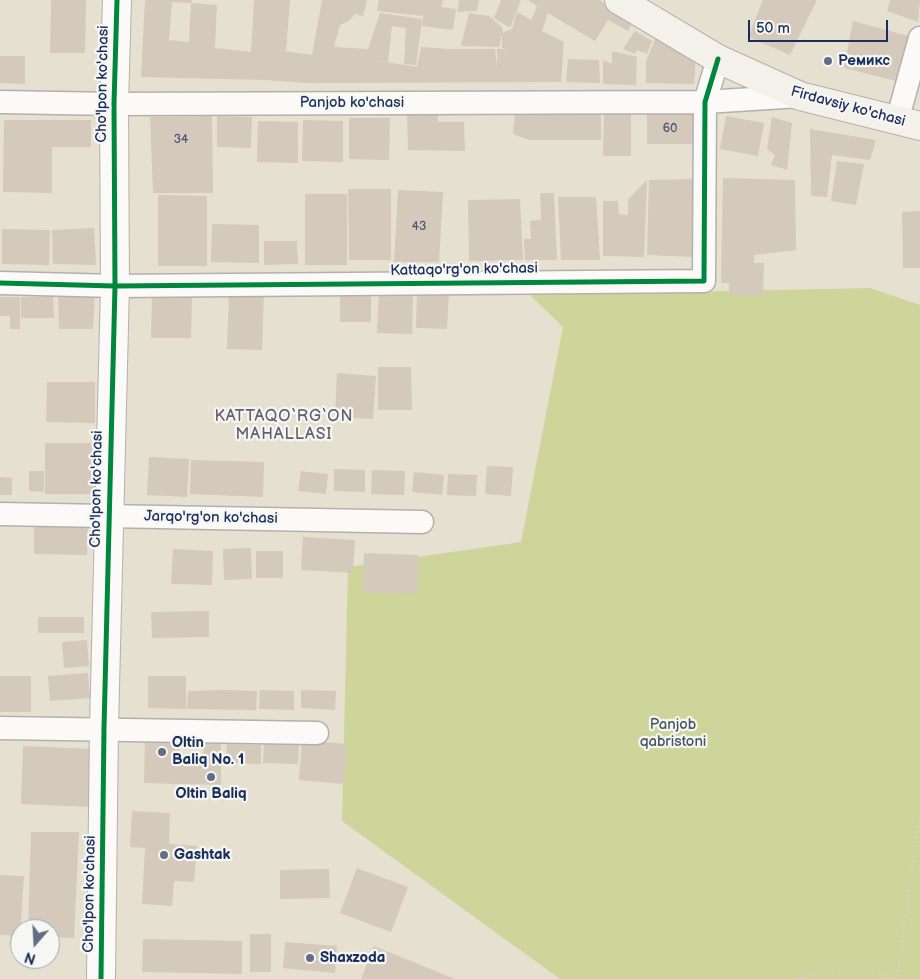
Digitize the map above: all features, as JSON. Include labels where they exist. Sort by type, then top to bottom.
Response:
[{"type":"main road","name":"Firdavsiy ko'chasi","points":[[619,0],[718,59],[800,96],[909,123]]},
{"type":"street","name":"Cho'lpon ko'chasi","points":[[101,979],[104,728],[115,286],[114,104],[117,0]]},
{"type":"street","points":[[909,123],[920,38]]},
{"type":"street","name":"Kattaqo'rg'on ko'chasi","points":[[0,283],[115,286],[704,281],[705,102],[718,59]]},
{"type":"street","name":"Panjob ko'chasi","points":[[0,102],[114,104],[705,102],[800,96]]},
{"type":"street","name":"Jarqo'rg'on ko'chasi","points":[[0,514],[422,522]]},
{"type":"street","points":[[0,728],[104,728],[317,733]]},
{"type":"path","points":[[800,979],[800,977],[828,971],[897,976],[920,815]]},
{"type":"green space","name":"Panjob qabristoni","points":[[870,288],[920,305],[920,979],[560,979],[342,821],[348,567],[521,542],[563,327],[530,295]]},
{"type":"building","points":[[51,0],[86,0],[85,53],[50,53]]},
{"type":"building","points":[[145,0],[192,0],[191,3],[217,5],[215,48],[251,52],[254,0],[290,0],[286,51],[312,55],[322,0],[367,0],[363,16],[355,14],[349,21],[340,25],[334,47],[368,49],[380,13],[422,19],[416,65],[404,64],[406,28],[392,26],[388,62],[368,59],[417,67],[421,47],[495,49],[497,68],[497,49],[509,49],[502,48],[502,34],[499,47],[461,46],[469,13],[489,16],[503,28],[502,33],[512,29],[517,12],[531,20],[537,6],[528,0],[599,0],[634,20],[628,31],[608,20],[595,41],[548,13],[542,31],[564,42],[561,82],[307,83],[141,77]],"holes":[[[172,2],[191,3],[189,42],[169,40]]]},
{"type":"building","points":[[379,0],[443,0],[441,7],[456,9],[453,30],[422,26],[423,16],[377,11]]},
{"type":"building","points":[[459,0],[479,0],[477,11],[457,12]]},
{"type":"building","points":[[501,0],[521,0],[510,28],[494,18]]},
{"type":"building","points":[[763,0],[817,0],[790,55],[748,37]]},
{"type":"building","points":[[890,0],[920,0],[918,22],[887,11]]},
{"type":"building","points":[[853,21],[912,37],[900,82],[844,68]]},
{"type":"building","points":[[635,31],[652,41],[647,54],[637,50],[635,54],[623,49]]},
{"type":"building","points":[[657,35],[696,55],[694,84],[646,83],[646,61]]},
{"type":"building","points":[[612,51],[637,57],[636,85],[603,84],[603,60],[612,64]]},
{"type":"building","points":[[0,56],[25,56],[25,84],[0,83]]},
{"type":"building","points":[[568,59],[599,60],[600,83],[566,82]]},
{"type":"building","points":[[683,107],[693,115],[694,144],[647,144],[647,109]]},
{"type":"building","points":[[601,112],[601,140],[529,140],[513,134],[515,114]]},
{"type":"building","points":[[407,113],[438,113],[438,122],[464,122],[465,151],[408,150]]},
{"type":"building","points":[[604,114],[631,114],[631,156],[603,156]]},
{"type":"building","points":[[212,116],[213,193],[153,193],[150,117]]},
{"type":"building","points":[[217,116],[252,117],[251,148],[217,147]]},
{"type":"building","points":[[726,116],[764,123],[758,156],[720,149]]},
{"type":"building","points":[[772,117],[792,123],[787,170],[771,165],[775,155],[767,149]]},
{"type":"building","points":[[349,118],[390,118],[389,160],[349,159]]},
{"type":"building","points":[[4,120],[91,120],[91,147],[52,147],[52,193],[3,192]]},
{"type":"building","points":[[303,120],[343,121],[343,162],[302,161]]},
{"type":"building","points":[[258,121],[298,122],[298,163],[257,162]]},
{"type":"building","points":[[810,129],[876,140],[870,160],[832,155],[827,197],[811,196]]},
{"type":"building","points":[[837,161],[864,164],[856,205],[831,201]]},
{"type":"building","points":[[723,178],[795,180],[796,250],[754,255],[754,263],[764,263],[763,296],[729,295],[729,283],[721,283]]},
{"type":"building","points":[[693,179],[693,257],[647,255],[649,180]]},
{"type":"building","points":[[647,180],[644,257],[603,256],[603,201],[618,201],[619,214],[628,215],[628,199]]},
{"type":"building","points":[[348,189],[391,189],[391,260],[349,260]]},
{"type":"building","points":[[398,190],[443,192],[439,262],[394,262]]},
{"type":"building","points":[[540,193],[554,193],[557,260],[525,260],[524,239],[531,239],[530,221],[541,220]]},
{"type":"building","points":[[305,194],[347,194],[347,265],[305,265]]},
{"type":"building","points":[[158,195],[207,196],[207,266],[158,266]]},
{"type":"building","points":[[558,197],[596,197],[600,260],[561,260]]},
{"type":"building","points":[[520,199],[523,260],[469,261],[468,200]]},
{"type":"building","points":[[920,211],[920,268],[903,268],[902,212]]},
{"type":"building","points":[[212,224],[259,225],[259,263],[211,262]]},
{"type":"building","points":[[94,228],[96,265],[53,264],[52,230]]},
{"type":"building","points":[[2,229],[50,230],[49,265],[2,264]]},
{"type":"building","points":[[264,241],[297,241],[298,264],[264,265]]},
{"type":"building","points":[[95,292],[93,329],[59,329],[58,294]]},
{"type":"building","points":[[229,292],[264,293],[262,350],[227,349]]},
{"type":"building","points":[[379,292],[413,293],[412,334],[377,333]]},
{"type":"building","points":[[417,292],[449,293],[447,329],[416,328]]},
{"type":"building","points":[[340,295],[371,296],[371,322],[340,322]]},
{"type":"building","points":[[53,296],[54,318],[21,318],[21,297]]},
{"type":"building","points":[[152,296],[192,297],[191,338],[151,338]]},
{"type":"building","points":[[0,297],[20,297],[20,329],[10,329],[10,316],[0,316]]},
{"type":"building","points":[[378,367],[411,367],[412,410],[378,410]]},
{"type":"building","points":[[337,373],[376,376],[373,419],[335,417]]},
{"type":"building","points":[[47,382],[95,382],[95,423],[46,422]]},
{"type":"building","points":[[45,443],[96,443],[95,494],[45,494]]},
{"type":"building","points":[[149,457],[189,459],[187,497],[147,495]]},
{"type":"building","points":[[191,460],[264,462],[263,497],[190,494]]},
{"type":"building","points":[[487,466],[513,467],[511,496],[485,494]]},
{"type":"building","points":[[334,469],[365,470],[365,492],[334,491]]},
{"type":"building","points":[[372,470],[405,471],[404,495],[371,494]]},
{"type":"building","points":[[29,471],[44,471],[44,492],[29,491]]},
{"type":"building","points":[[301,471],[328,474],[326,494],[298,491]]},
{"type":"building","points":[[414,472],[444,475],[442,495],[412,492]]},
{"type":"building","points":[[448,474],[477,475],[476,496],[447,495]]},
{"type":"building","points":[[0,477],[12,478],[12,495],[0,495]]},
{"type":"building","points":[[34,523],[88,523],[87,555],[34,554]]},
{"type":"building","points":[[303,537],[355,540],[353,573],[301,570]]},
{"type":"building","points":[[251,548],[252,579],[224,580],[223,549]]},
{"type":"building","points":[[173,549],[213,551],[212,585],[171,584]]},
{"type":"building","points":[[256,551],[283,551],[283,578],[256,578]]},
{"type":"building","points":[[364,553],[419,555],[418,594],[363,592]]},
{"type":"building","points":[[209,611],[209,637],[152,638],[151,612]]},
{"type":"building","points":[[38,617],[84,617],[84,633],[38,633]]},
{"type":"building","points":[[87,640],[89,666],[64,668],[62,642]]},
{"type":"building","points":[[88,673],[90,698],[50,701],[48,676]]},
{"type":"building","points":[[0,676],[31,676],[31,712],[0,712]]},
{"type":"building","points":[[148,676],[186,676],[186,709],[148,708]]},
{"type":"building","points":[[260,690],[294,691],[294,710],[259,709]]},
{"type":"building","points":[[301,690],[336,691],[335,710],[301,708]]},
{"type":"building","points":[[188,691],[257,691],[256,710],[187,709]]},
{"type":"building","name":"Oltin Baliq No. 1","points":[[145,738],[180,739],[179,764],[203,765],[204,739],[221,739],[221,785],[144,783]]},
{"type":"building","points":[[302,740],[347,744],[344,784],[299,780]]},
{"type":"building","points":[[227,744],[261,745],[261,764],[226,763]]},
{"type":"building","points":[[264,744],[299,745],[298,764],[263,763]]},
{"type":"building","points":[[23,746],[93,749],[90,807],[21,804]]},
{"type":"building","points":[[132,811],[170,813],[169,844],[197,846],[194,882],[174,881],[172,906],[142,904],[145,848],[130,847]]},
{"type":"building","points":[[31,832],[79,832],[74,938],[60,937],[60,919],[28,919]]},
{"type":"building","points":[[357,868],[408,887],[391,932],[340,913]]},
{"type":"building","points":[[329,869],[330,898],[280,899],[280,870]]},
{"type":"building","points":[[0,875],[24,876],[21,919],[10,919],[10,936],[0,935]]},
{"type":"building","points":[[250,934],[271,934],[271,972],[250,972]]},
{"type":"building","points":[[143,939],[242,941],[242,974],[142,972]]},
{"type":"building","points":[[285,942],[337,946],[335,973],[283,968]]},
{"type":"building","points":[[374,946],[455,979],[361,979]]},
{"type":"cycle path","points":[[101,979],[104,728],[115,286],[114,104],[117,0]]},
{"type":"cycle path","points":[[0,283],[115,286],[704,281],[705,102],[718,59]]},
{"type":"place","name":"Ремикс","points":[[828,61]]},
{"type":"place","name":"Oltin Baliq No. 1","points":[[162,752]]},
{"type":"place","name":"Oltin Baliq","points":[[211,777]]},
{"type":"place","name":"Gashtak","points":[[164,855]]},
{"type":"place","name":"Shaxzoda","points":[[310,958]]},
{"type":"district","name":"KATTAQO‘RG‘ON MAHALLASI","points":[[284,426]]}]
